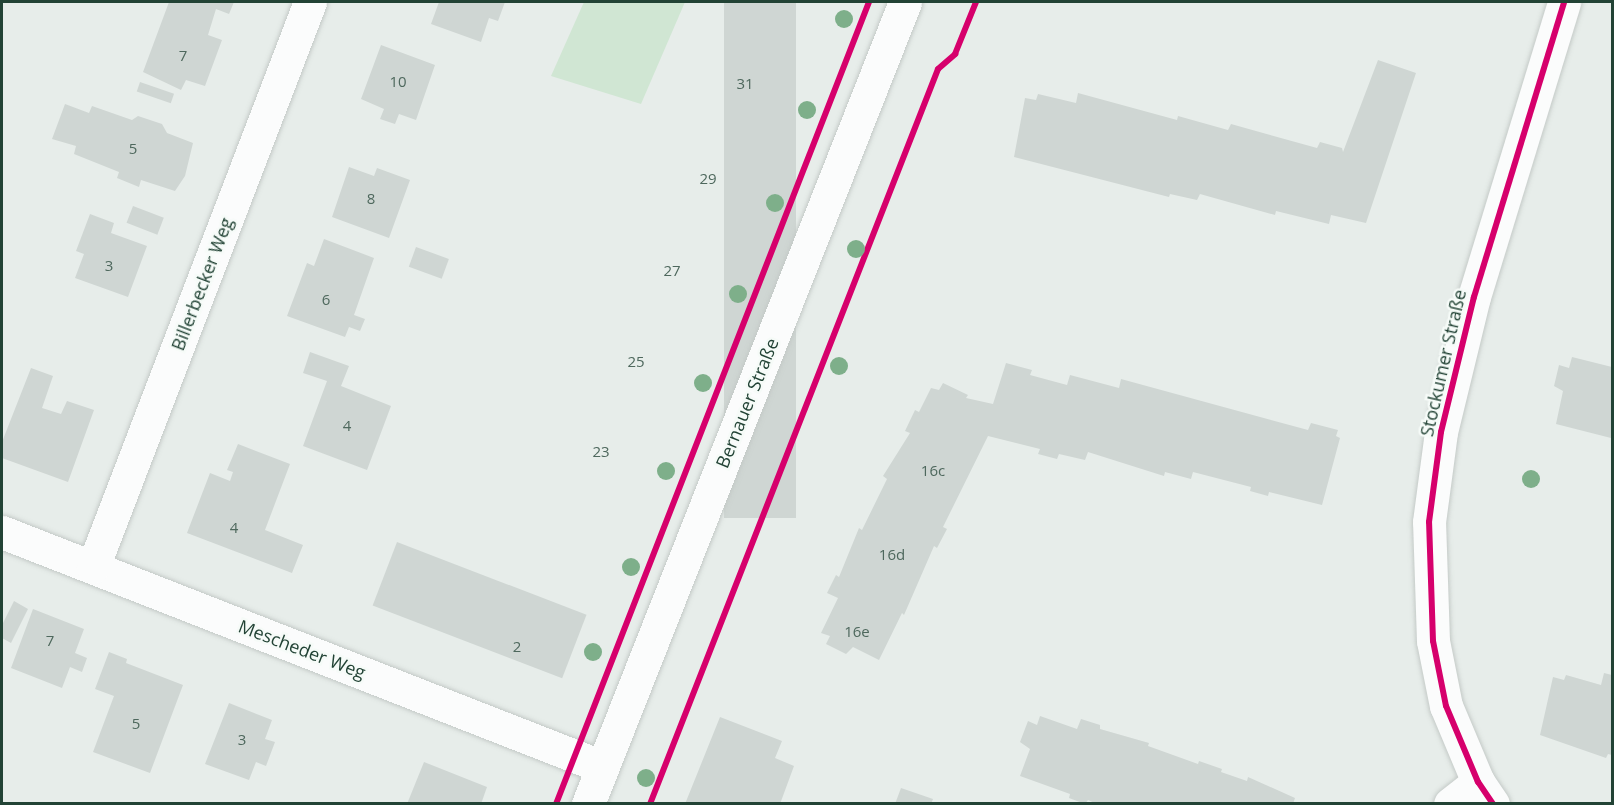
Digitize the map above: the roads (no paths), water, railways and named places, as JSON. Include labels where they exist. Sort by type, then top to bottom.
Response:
[{"type":"street","name":"Billerbecker Weg","points":[[93,567],[310,2]]},
{"type":"street","name":"Bernauer Straße","points":[[588,804],[905,2]]},
{"type":"street","name":"Stockumer Straße","points":[[1485,793],[1446,706],[1439,674],[1430,599],[1429,522],[1442,432],[1474,297],[1564,2]]},
{"type":"street","name":"Mescheder Weg","points":[[2,532],[603,767]]},
{"type":"street","points":[[1450,804],[1485,793]]}]
